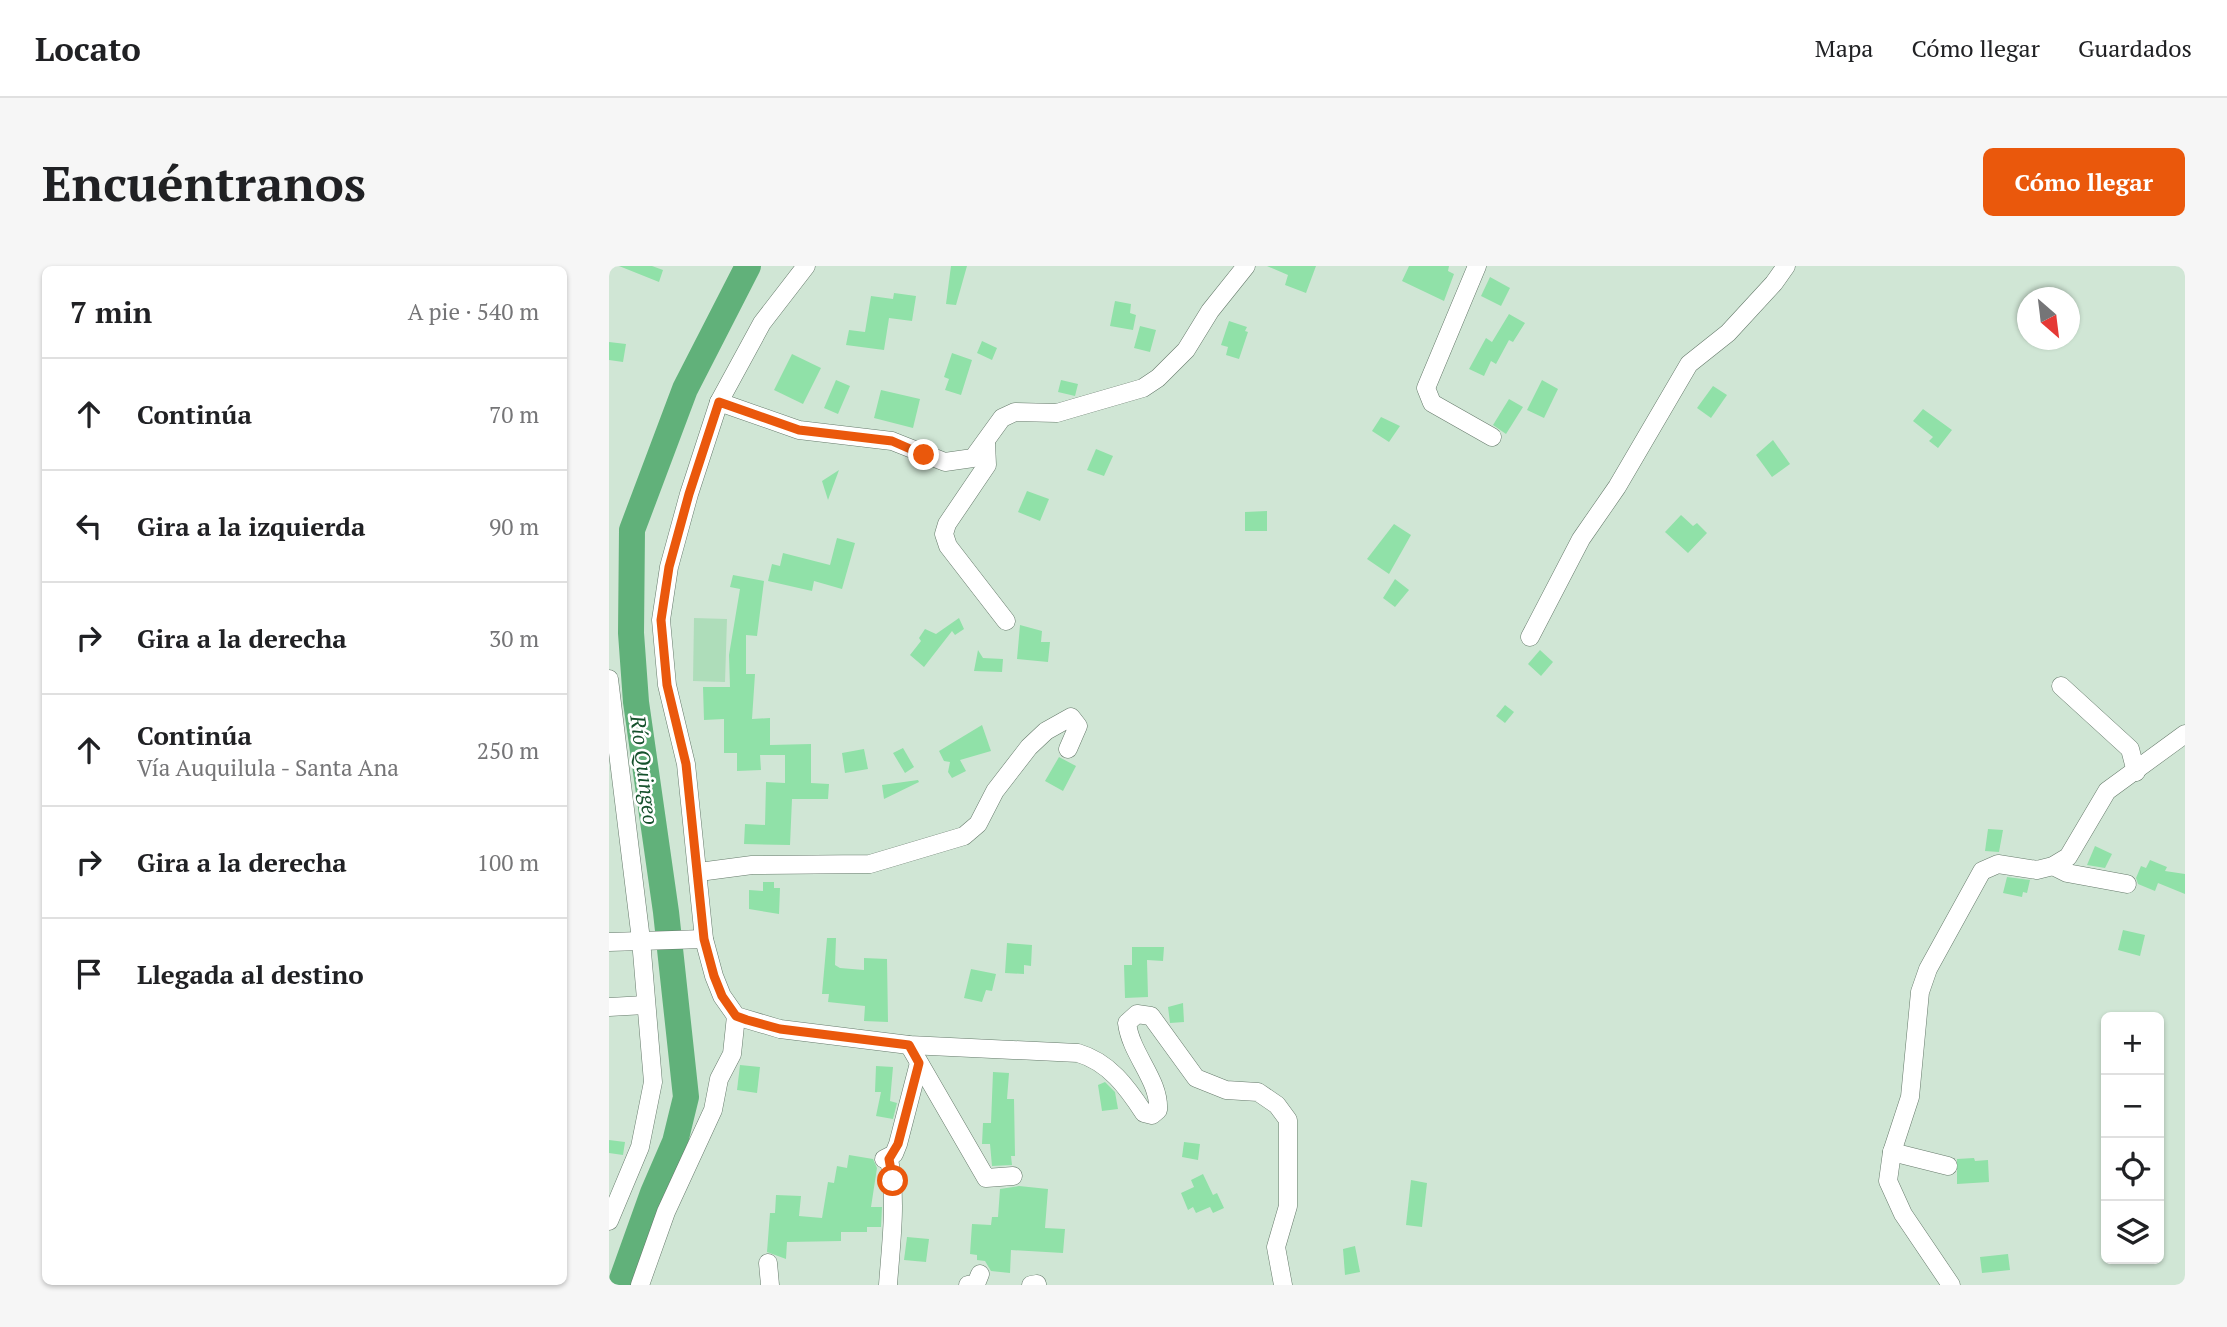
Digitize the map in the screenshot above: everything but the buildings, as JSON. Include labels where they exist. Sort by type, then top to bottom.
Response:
[{"type":"street","points":[[806,266],[762,323],[719,402],[669,567],[661,620],[667,685],[686,764],[699,872],[697,939],[722,996],[736,1016],[780,1029],[909,1045],[1078,1052],[1094,1057],[1124,1083],[1144,1113],[1152,1115],[1159,1110],[1159,1096],[1135,1051],[1127,1023],[1137,1014],[1151,1016],[1196,1078],[1226,1090],[1258,1092],[1277,1105],[1288,1120],[1288,1206],[1276,1247],[1283,1285]]},
{"type":"street","points":[[719,402],[799,430],[892,441],[945,462],[973,458],[1002,418],[1015,412],[1057,413],[1143,388],[1159,378],[1186,350],[1210,311],[1246,266]]},
{"type":"street","points":[[1477,266],[1426,388],[1432,403],[1492,437]]},
{"type":"street","points":[[1530,637],[1581,539],[1617,487],[1689,364],[1728,333],[1774,284],[1786,266]]},
{"type":"street","points":[[986,443],[987,465],[947,524],[944,534],[948,546],[1006,621]]},
{"type":"street","points":[[609,679],[645,940],[645,1005],[650,1025],[650,1100],[640,1147],[609,1221]]},
{"type":"street","points":[[2061,686],[2130,749],[2136,772]]},
{"type":"street","points":[[699,872],[752,865],[870,864],[964,836],[978,824],[995,792],[1029,747],[1046,732],[1071,717],[1078,726],[1068,749]]},
{"type":"street","points":[[1951,1285],[1891,1192],[1888,1181],[1892,1152],[1910,1097],[1920,992],[1927,969],[1975,879],[1982,871],[1998,864],[2038,870],[2068,858],[2107,791],[2185,734]]},
{"type":"street","points":[[2053,866],[2067,873],[2127,884]]},
{"type":"street","points":[[609,942],[697,939]]},
{"type":"street","points":[[609,1007],[645,1005]]},
{"type":"street","points":[[640,1285],[666,1212],[713,1110],[719,1079],[733,1054],[736,1016]]},
{"type":"street","points":[[909,1045],[986,1178],[1013,1177]]},
{"type":"street","points":[[888,1285],[893,1226],[893,1181],[886,1159],[898,1144],[919,1063]]},
{"type":"street","points":[[1892,1152],[1948,1166]]},
{"type":"street","points":[[768,1263],[770,1285]]},
{"type":"green space","points":[[694,618],[727,619],[725,682],[693,681]]},
{"type":"waterway","name":"Río Quingeo","points":[[620,1285],[653,1193],[675,1142],[686,1097],[666,912],[636,702],[631,633],[632,530],[685,389],[748,266]]},
{"type":"route","points":[[893,1181],[889,1159],[898,1144],[919,1063],[909,1045],[780,1029],[736,1016],[722,996],[704,939],[686,764],[667,685],[661,620],[669,567],[719,402],[799,430],[892,441],[924,455]]}]
